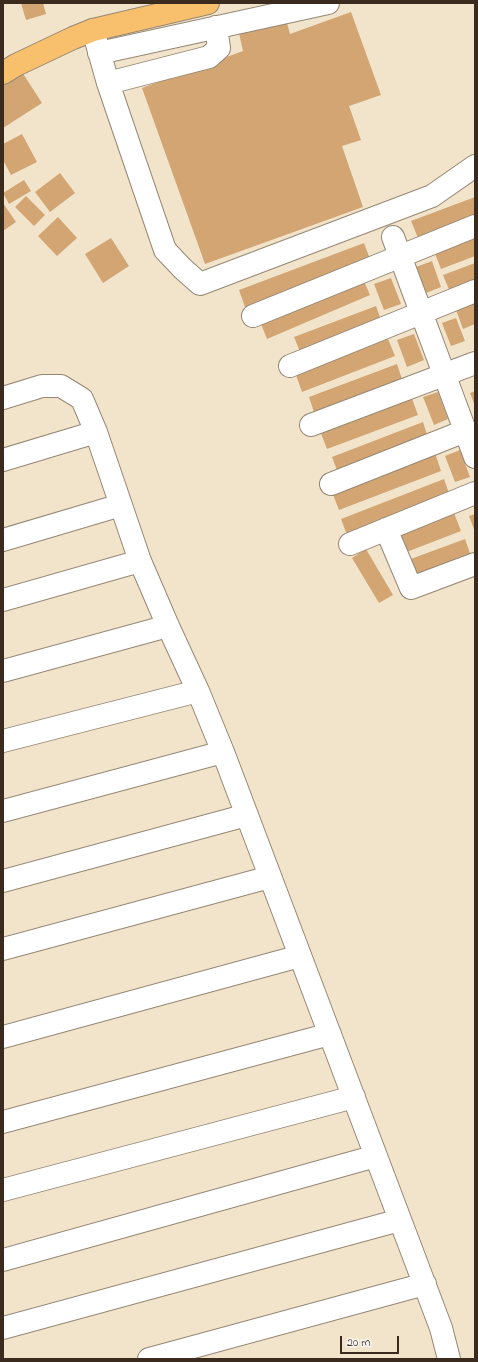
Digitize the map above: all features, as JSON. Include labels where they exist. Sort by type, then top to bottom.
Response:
[{"type":"main road","points":[[3,73],[16,64],[93,30],[208,3]]},
{"type":"street","points":[[99,53],[328,3]]},
{"type":"street","points":[[108,83],[209,57],[219,48],[216,28]]},
{"type":"street","points":[[93,30],[108,83],[165,250],[200,284],[432,196],[475,166]]},
{"type":"street","points":[[253,316],[396,246],[475,226]]},
{"type":"street","points":[[331,484],[471,442],[444,375],[396,246]]},
{"type":"street","points":[[290,366],[475,291]]},
{"type":"street","points":[[311,425],[475,363]]},
{"type":"street","points":[[3,398],[42,386],[62,386],[82,399],[96,432],[140,561],[198,691],[223,752],[425,1284],[441,1328],[448,1359]]},
{"type":"street","points":[[3,460],[96,432]]},
{"type":"street","points":[[350,544],[475,492]]},
{"type":"street","points":[[3,540],[122,505]]},
{"type":"street","points":[[386,529],[411,588],[475,564]]},
{"type":"street","points":[[3,600],[140,561]]},
{"type":"street","points":[[3,671],[168,626]]},
{"type":"street","points":[[3,741],[198,691]]},
{"type":"street","points":[[3,811],[223,752]]},
{"type":"street","points":[[3,881],[247,815]]},
{"type":"street","points":[[3,949],[270,877]]},
{"type":"street","points":[[3,1037],[300,956]]},
{"type":"street","points":[[3,1122],[330,1034]]},
{"type":"street","points":[[3,1190],[354,1097]]},
{"type":"street","points":[[3,1260],[376,1156]]},
{"type":"street","points":[[3,1328],[400,1220]]},
{"type":"street","points":[[149,1359],[425,1284]]},
{"type":"building","points":[[21,3],[43,3],[46,14],[26,20]]},
{"type":"building","points":[[351,12],[381,95],[349,106],[361,140],[342,146],[363,207],[205,264],[142,88],[243,51],[239,33],[287,23],[290,34]]},
{"type":"building","points":[[22,72],[42,103],[3,128],[3,84]]},
{"type":"building","points":[[22,134],[37,162],[11,175],[3,160],[3,144]]},
{"type":"building","points":[[60,173],[75,193],[50,212],[35,192]]},
{"type":"building","points":[[24,180],[31,191],[9,204],[3,193]]},
{"type":"building","points":[[26,196],[45,215],[34,226],[15,207]]},
{"type":"building","points":[[475,197],[475,216],[418,238],[411,221]]},
{"type":"building","points":[[3,203],[16,222],[3,231]]},
{"type":"building","points":[[58,217],[77,238],[57,256],[38,236]]},
{"type":"building","points":[[475,235],[475,256],[441,269],[434,251]]},
{"type":"building","points":[[111,238],[129,266],[103,283],[85,254]]},
{"type":"building","points":[[364,243],[370,259],[245,307],[239,290]]},
{"type":"building","points":[[432,261],[441,287],[426,293],[416,267]]},
{"type":"building","points":[[475,263],[475,282],[450,292],[443,275]]},
{"type":"building","points":[[391,278],[401,304],[384,310],[374,284]]},
{"type":"building","points":[[364,281],[370,295],[267,339],[261,324]]},
{"type":"building","points":[[475,299],[475,324],[463,329],[455,307]]},
{"type":"building","points":[[376,306],[382,323],[301,354],[294,337]]},
{"type":"building","points":[[456,318],[465,341],[451,346],[442,323]]},
{"type":"building","points":[[414,334],[424,360],[407,367],[397,340]]},
{"type":"building","points":[[388,339],[395,356],[302,392],[296,375]]},
{"type":"building","points":[[397,364],[403,382],[315,415],[309,397]]},
{"type":"building","points":[[475,391],[475,406],[470,393]]},
{"type":"building","points":[[438,392],[448,419],[434,425],[423,397]]},
{"type":"building","points":[[411,396],[418,415],[327,449],[320,431]]},
{"type":"building","points":[[423,422],[428,438],[338,473],[332,457]]},
{"type":"building","points":[[460,450],[470,477],[455,482],[445,456]]},
{"type":"building","points":[[435,453],[441,471],[339,510],[332,492]]},
{"type":"building","points":[[444,479],[450,496],[347,535],[341,519]]},
{"type":"building","points":[[454,513],[461,531],[404,553],[397,535]]},
{"type":"building","points":[[475,514],[475,532],[469,516]]},
{"type":"building","points":[[465,539],[471,556],[415,577],[408,560]]},
{"type":"building","points":[[366,549],[393,595],[379,603],[352,558]]}]
